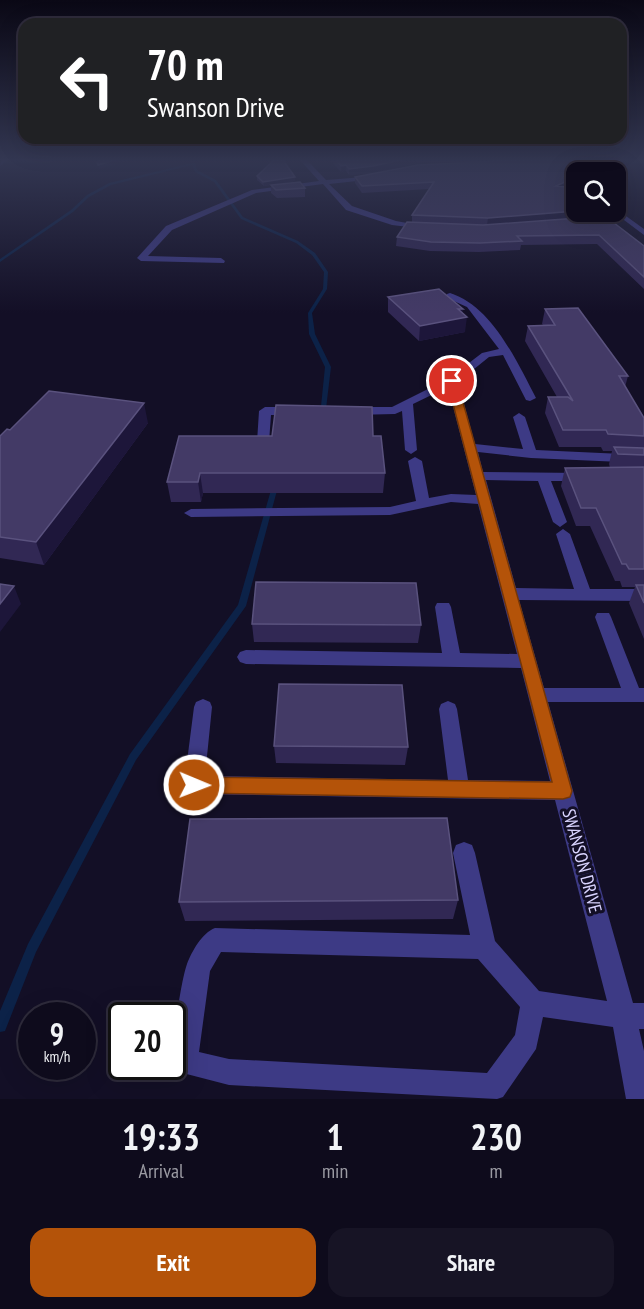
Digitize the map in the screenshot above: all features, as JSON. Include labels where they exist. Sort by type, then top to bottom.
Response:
[{"type":"street","points":[[210,210],[169,228],[141,258],[221,261]]},
{"type":"street","points":[[356,210],[396,223],[432,228]]},
{"type":"street","points":[[626,218],[644,233]]},
{"type":"street","points":[[450,296],[470,305],[506,351],[530,398]]},
{"type":"street","points":[[336,411],[395,410],[452,381],[486,355],[506,351]]},
{"type":"street","name":"SWANSON DRIVE","points":[[452,381],[563,791],[634,1016],[640,1099]]},
{"type":"street","points":[[407,402],[413,455],[423,503]]},
{"type":"street","points":[[263,442],[265,411],[312,411]]},
{"type":"street","points":[[519,417],[531,454]]},
{"type":"street","points":[[470,447],[531,454],[644,459]]},
{"type":"street","points":[[477,476],[599,477]]},
{"type":"street","points":[[543,477],[584,595]]},
{"type":"street","points":[[191,513],[390,510],[451,498],[484,500]]},
{"type":"street","points":[[510,594],[644,595]]},
{"type":"street","points":[[443,607],[452,660]]},
{"type":"street","points":[[537,695],[639,695],[603,617]]},
{"type":"street","points":[[246,657],[528,661]]},
{"type":"street","points":[[204,707],[194,785],[563,791]]},
{"type":"street","points":[[448,709],[459,789]]},
{"type":"street","points":[[464,853],[484,947],[533,1003],[634,1016]]},
{"type":"street","points":[[484,947],[215,940],[198,967],[184,1062],[229,1072],[493,1093],[527,1040],[533,1003]]},
{"type":"building","points":[[415,210],[566,210],[566,212],[488,218],[412,215]]},
{"type":"building","points":[[566,219],[566,222],[613,222],[644,246],[644,277],[599,235],[517,236],[522,241],[480,243],[431,242],[397,237],[407,222],[483,225]]},
{"type":"building","points":[[439,289],[463,309],[458,309],[467,317],[420,326],[388,297]]},
{"type":"building","points":[[578,308],[628,376],[619,376],[644,418],[644,436],[608,434],[606,430],[563,430],[548,397],[568,397],[573,401],[528,326],[555,325],[545,309]]},
{"type":"building","points":[[49,391],[144,403],[36,542],[0,537],[0,436],[7,429],[10,430]]},
{"type":"building","points":[[276,405],[372,407],[373,436],[381,436],[385,473],[200,473],[198,482],[167,482],[179,436],[272,436]]},
{"type":"building","points":[[614,447],[644,448],[644,455],[618,454]]},
{"type":"building","points":[[644,467],[644,569],[629,569],[626,564],[622,564],[596,508],[581,508],[565,468]]},
{"type":"building","points":[[256,582],[416,583],[421,625],[252,624]]},
{"type":"building","points":[[0,584],[14,586],[0,604]]},
{"type":"building","points":[[636,585],[644,585],[644,603]]},
{"type":"building","points":[[279,684],[402,685],[408,747],[274,746]]},
{"type":"building","points":[[447,818],[458,900],[179,902],[190,819]]},
{"type":"waterway","points":[[0,261],[73,210]]},
{"type":"waterway","points":[[236,210],[242,218],[297,242],[314,254],[326,272],[325,289],[310,313],[312,334],[328,367],[323,416]]},
{"type":"waterway","points":[[0,1026],[32,948],[133,757],[242,606],[276,483]]},
{"type":"route","points":[[194,785],[563,791],[452,381]]}]
